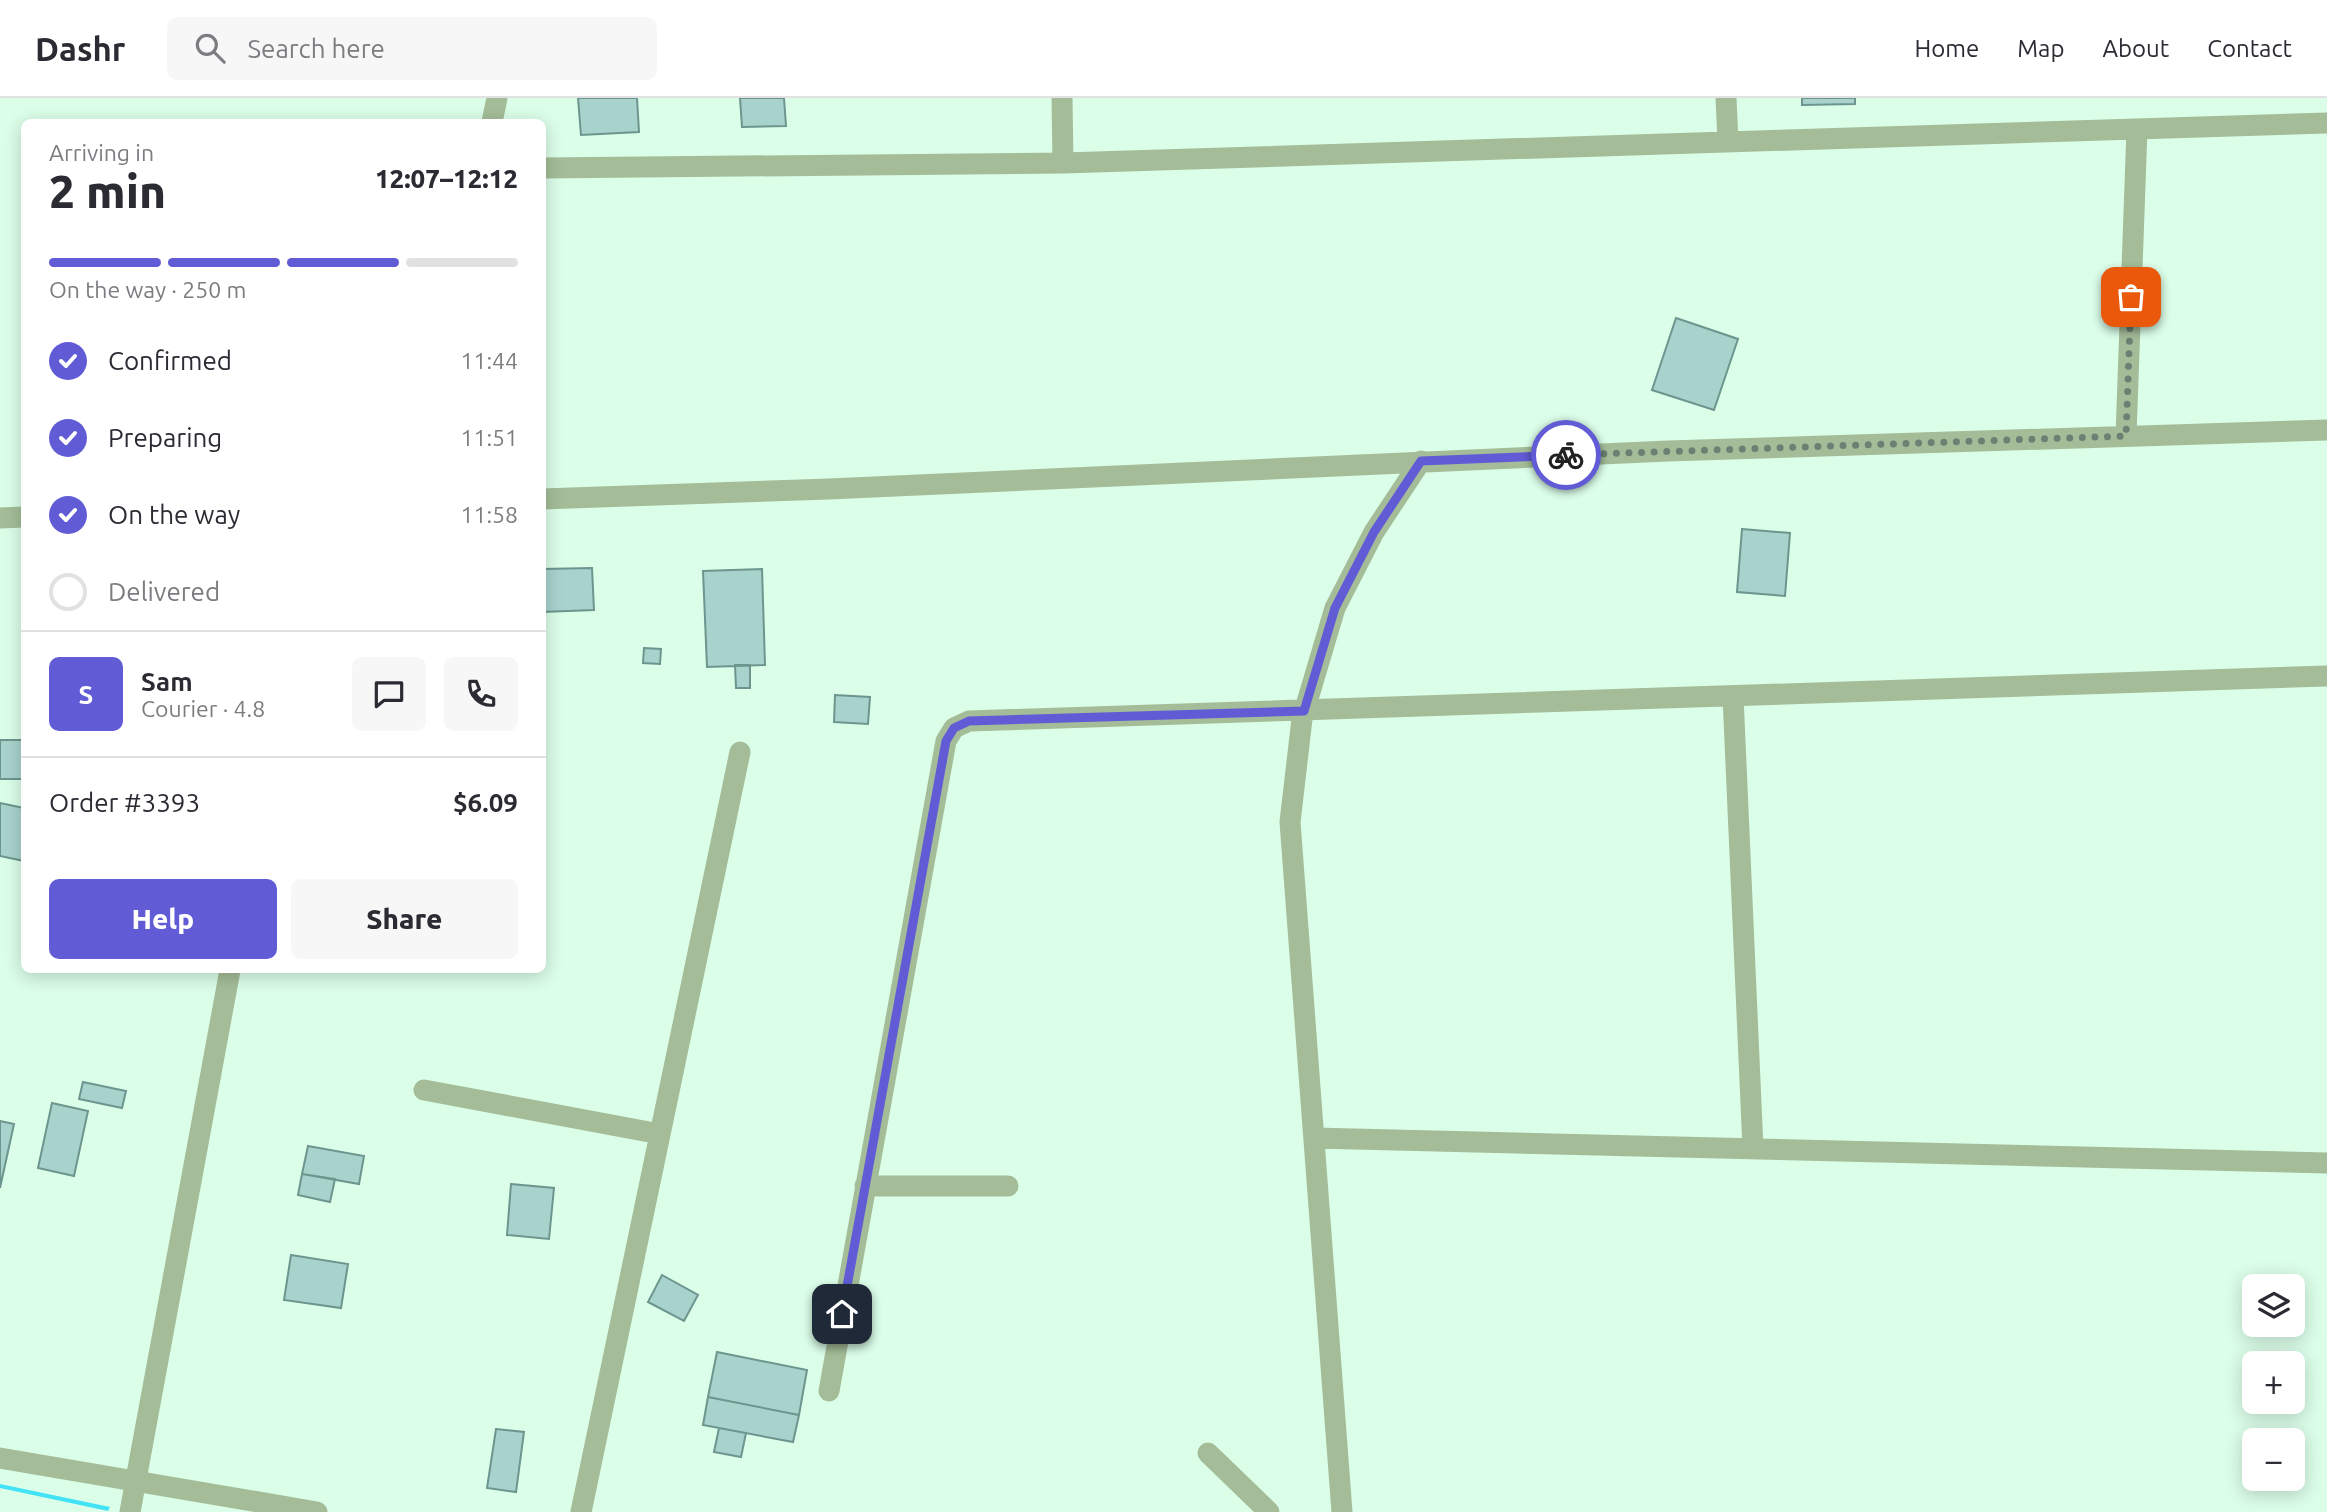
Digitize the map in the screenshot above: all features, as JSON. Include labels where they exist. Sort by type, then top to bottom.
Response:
[{"type":"street","points":[[493,119],[497,98]]},
{"type":"street","points":[[1062,98],[1063,163]]},
{"type":"street","points":[[1726,98],[1728,142]]},
{"type":"street","points":[[546,168],[1063,163],[2327,123]]},
{"type":"street","points":[[2126,436],[2137,129]]},
{"type":"street","points":[[546,499],[829,489],[1668,451],[2327,430]]},
{"type":"street","points":[[1342,1512],[1290,822],[1304,711],[1335,608],[1374,532],[1421,461]]},
{"type":"street","points":[[0,518],[21,517]]},
{"type":"street","points":[[829,1391],[946,741],[954,728],[969,721],[2327,676]]},
{"type":"street","points":[[1733,696],[1753,1149]]},
{"type":"street","points":[[581,1512],[740,752]]},
{"type":"street","points":[[130,1512],[229,973]]},
{"type":"street","points":[[424,1090],[660,1134]]},
{"type":"street","points":[[1314,1138],[2327,1163]]},
{"type":"street","points":[[865,1186],[1008,1186]]},
{"type":"street","points":[[1209,1453],[1269,1512]]},
{"type":"street","points":[[0,1458],[317,1512]]},
{"type":"water","points":[[0,1484],[110,1507],[108,1511],[0,1488]]},
{"type":"building","points":[[578,98],[637,98],[639,132],[581,135]]},
{"type":"building","points":[[740,98],[784,98],[786,126],[742,127]]},
{"type":"building","points":[[1802,98],[1855,98],[1855,104],[1802,105]]},
{"type":"building","points":[[1676,318],[1738,339],[1714,410],[1652,390]]},
{"type":"building","points":[[1742,529],[1790,533],[1785,596],[1737,592]]},
{"type":"building","points":[[592,568],[594,610],[546,612],[546,569]]},
{"type":"building","points":[[762,569],[765,665],[707,667],[703,571]]},
{"type":"building","points":[[644,648],[661,649],[660,664],[643,663]]},
{"type":"building","points":[[735,665],[750,665],[750,688],[736,688]]},
{"type":"building","points":[[835,695],[870,697],[868,724],[834,722]]},
{"type":"building","points":[[0,740],[21,740],[21,779],[0,779]]},
{"type":"building","points":[[0,803],[21,807],[21,860],[0,856]]},
{"type":"building","points":[[83,1082],[126,1091],[122,1108],[79,1099]]},
{"type":"building","points":[[52,1103],[88,1111],[74,1176],[38,1168]]},
{"type":"building","points":[[0,1121],[14,1124],[0,1188]]},
{"type":"building","points":[[308,1146],[364,1156],[359,1184],[302,1174]]},
{"type":"building","points":[[302,1174],[335,1179],[330,1202],[298,1195]]},
{"type":"building","points":[[511,1184],[554,1188],[549,1239],[507,1235]]},
{"type":"building","points":[[291,1255],[348,1264],[341,1308],[284,1300]]},
{"type":"building","points":[[662,1275],[698,1295],[684,1321],[648,1302]]},
{"type":"building","points":[[717,1352],[807,1370],[799,1415],[708,1397]]},
{"type":"building","points":[[708,1397],[799,1415],[793,1442],[703,1425]]},
{"type":"building","points":[[719,1428],[746,1433],[741,1457],[714,1452]]},
{"type":"building","points":[[496,1429],[524,1432],[516,1492],[487,1488]]},
{"type":"way so far","points":[[1566,455],[2126,436],[2131,297]]},
{"type":"route","points":[[842,1314],[946,741],[954,728],[969,721],[1304,711],[1335,608],[1374,532],[1421,461],[1566,455]]}]
